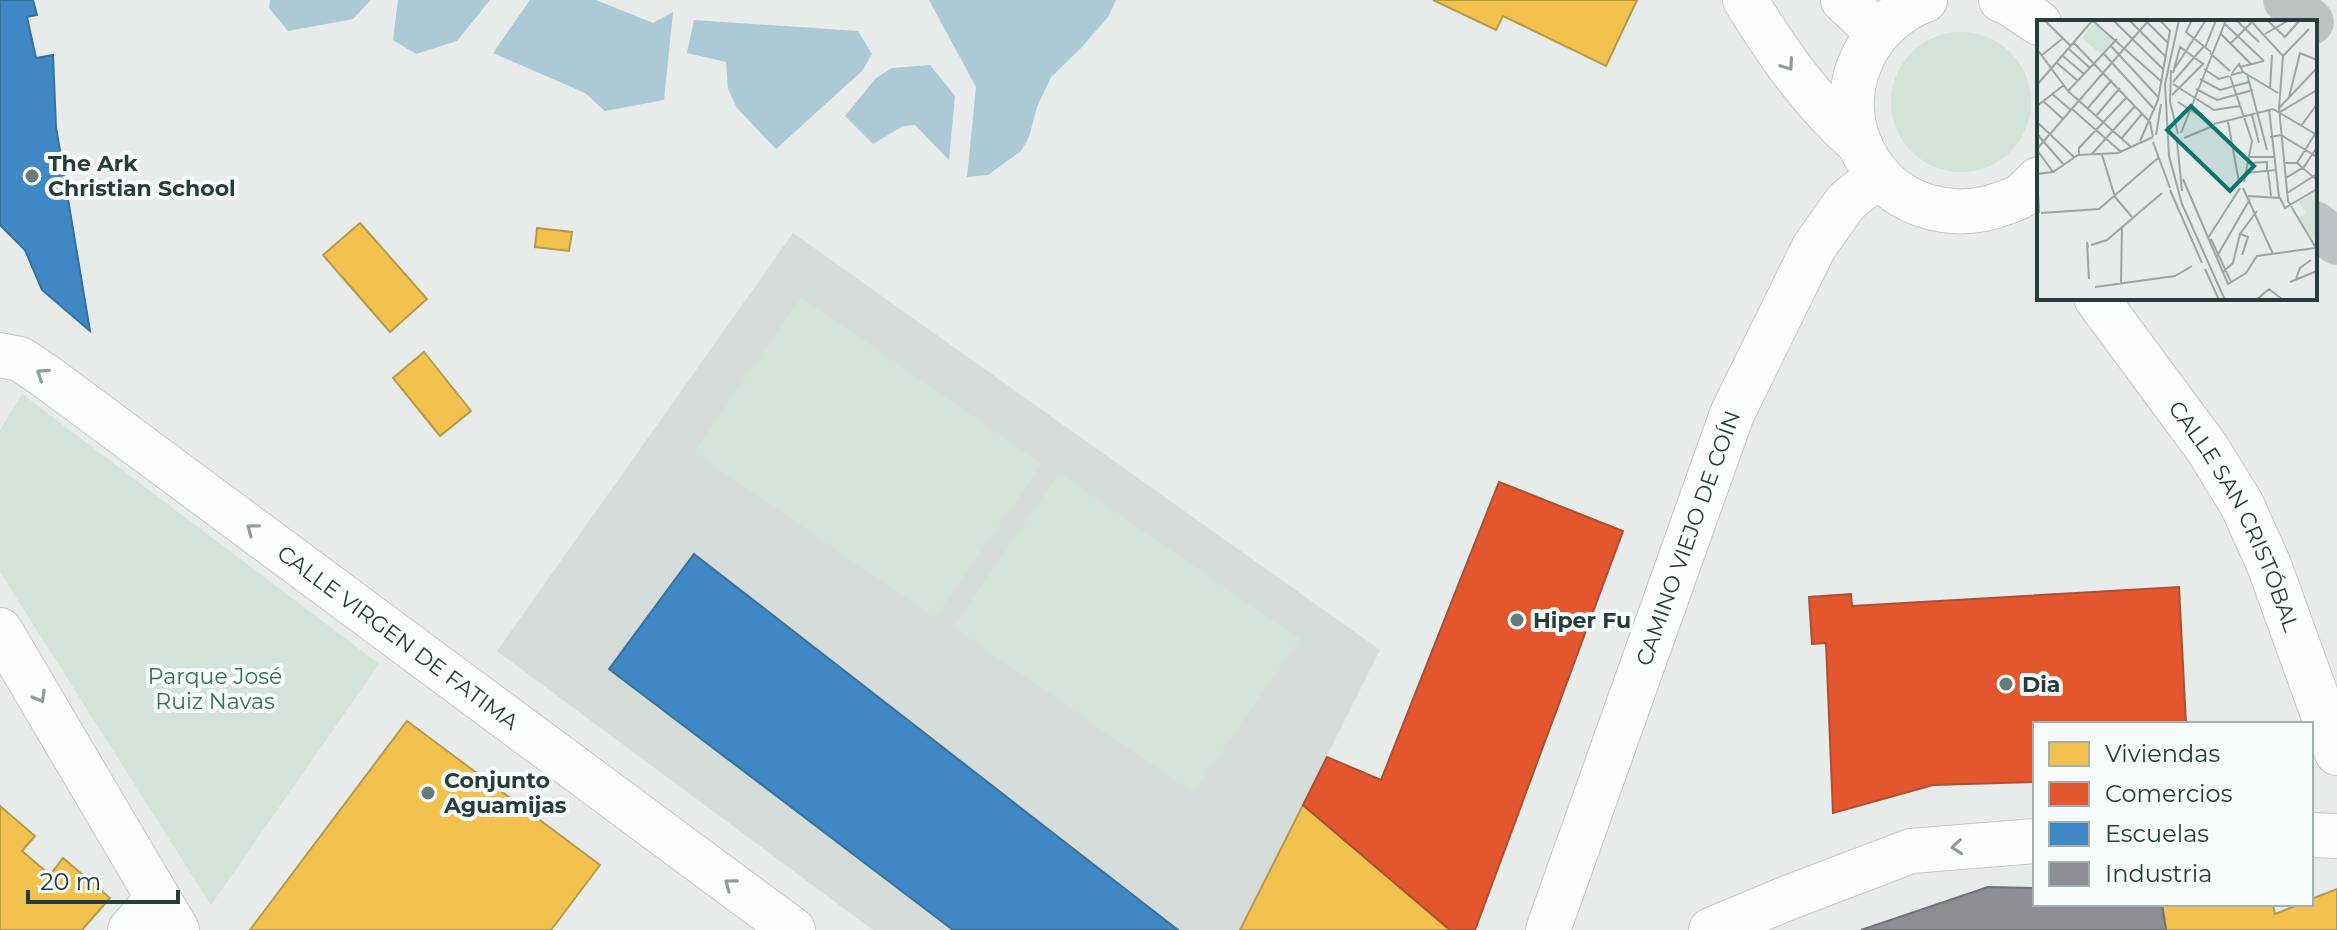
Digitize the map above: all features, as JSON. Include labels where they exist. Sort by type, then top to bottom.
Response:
[{"type":"highway","points":[[2286,0],[2308,20]]},
{"type":"highway","points":[[2317,28],[2337,45]]},
{"type":"highway","points":[[2317,226],[2337,242]]},
{"type":"street","points":[[1745,0],[1808,93],[1909,199],[1945,212],[1983,211],[2032,199]]},
{"type":"street","points":[[1843,0],[1877,32]]},
{"type":"street","points":[[1869,160],[1852,116],[1853,86],[1861,57],[1877,32],[1906,7],[1925,0]]},
{"type":"street","points":[[2001,0],[2045,15]]},
{"type":"street","name":"CAMINO VIEJO DE COÍN","points":[[1548,930],[1732,414],[1814,247],[1846,202],[1869,160]]},
{"type":"street","name":"CALLE SAN CRISTÓBAL","points":[[2097,300],[2207,448],[2242,505],[2269,565],[2337,753]]},
{"type":"street","name":"CALLE VIRGEN DE FATIMA","points":[[0,355],[20,359],[44,375],[793,930]]},
{"type":"street","points":[[4,646],[168,914],[130,930]]},
{"type":"street","points":[[2313,835],[2337,836]]},
{"type":"street","points":[[1711,930],[1911,851],[2033,841]]},
{"type":"shaded area","points":[[793,233],[1380,650],[1240,930],[873,930],[497,651]]},
{"type":"green space","points":[[1961,32],[1988,37],[2011,52],[2026,75],[2031,102],[2026,129],[2011,152],[1988,167],[1961,172],[1934,167],[1911,152],[1896,129],[1891,102],[1896,75],[1911,52],[1934,37]]},
{"type":"green space","points":[[801,297],[1042,464],[935,618],[694,452]]},
{"type":"green space","name":"Parque José Ruiz Navas","points":[[22,394],[379,664],[211,905],[0,572],[0,430]]},
{"type":"green space","points":[[1059,473],[1300,639],[1193,793],[953,627]]},
{"type":"water","points":[[270,0],[371,0],[353,19],[288,31],[269,8]]},
{"type":"water","points":[[398,0],[490,0],[457,41],[416,54],[393,40]]},
{"type":"water","points":[[530,0],[596,0],[653,23],[673,12],[664,100],[605,111],[585,93],[493,53]]},
{"type":"water","points":[[929,0],[1116,0],[1108,17],[1051,77],[1021,151],[988,175],[967,177],[976,87]]},
{"type":"water","points":[[694,20],[858,31],[872,54],[862,71],[776,149],[737,108],[728,89],[726,62],[687,53]]},
{"type":"water","points":[[930,65],[955,96],[949,160],[915,125],[903,126],[873,144],[845,116],[876,78],[892,68]]},
{"type":"building: Viviendas","points":[[1433,0],[1637,0],[1606,66],[1503,16],[1496,30]]},
{"type":"building: Viviendas","points":[[360,223],[427,299],[390,332],[323,255]]},
{"type":"building: Viviendas","points":[[537,228],[572,232],[569,251],[535,247]]},
{"type":"building: Viviendas","points":[[424,352],[471,411],[440,436],[393,378]]},
{"type":"building: Viviendas","name":"Conjunto Aguamijas","points":[[407,721],[600,865],[551,930],[250,930]]},
{"type":"building: Viviendas","points":[[1303,805],[1450,930],[1240,930]]},
{"type":"building: Viviendas","points":[[0,806],[35,836],[22,851],[50,875],[63,858],[110,898],[82,930],[0,930]]},
{"type":"building: Viviendas","points":[[2337,889],[2337,930],[2166,930],[2162,906],[2273,906],[2275,914],[2295,906],[2313,906],[2313,898]]},
{"type":"building: Comercios","name":"Hiper Fu","points":[[1499,482],[1623,531],[1475,930],[1450,930],[1303,805],[1327,757],[1381,780]]},
{"type":"building: Comercios","name":"Dia","points":[[2179,587],[2186,722],[2033,722],[2033,782],[1933,785],[1833,813],[1826,643],[1812,644],[1809,597],[1851,594],[1852,606]]},
{"type":"building: Escuelas","name":"The Ark Christian School","points":[[0,0],[33,0],[37,15],[27,17],[36,58],[53,55],[56,127],[90,331],[42,290],[25,250],[0,225]]},
{"type":"building: Escuelas","points":[[694,554],[1178,930],[953,930],[609,669]]},
{"type":"building: Industria","points":[[1988,887],[2033,888],[2033,906],[2162,906],[2166,930],[1861,930]]},
{"type":"place","name":"The Ark Christian School","points":[[32,176]]},
{"type":"place","name":"Hiper Fu","points":[[1517,620]]},
{"type":"place","name":"Dia","points":[[2006,684]]},
{"type":"place","name":"Conjunto Aguamijas","points":[[428,793]]}]
